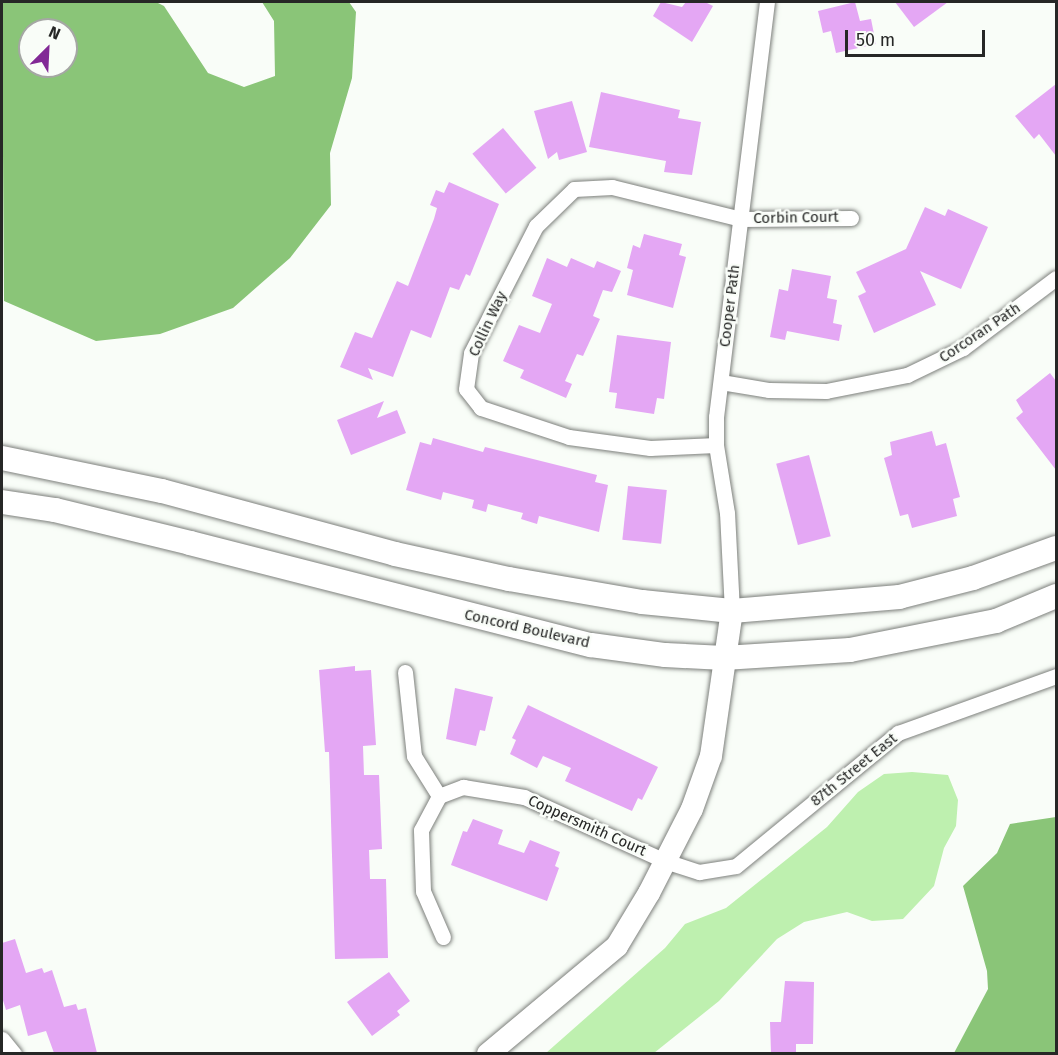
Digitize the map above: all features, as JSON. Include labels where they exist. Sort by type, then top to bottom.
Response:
[{"type":"main road","points":[[2,458],[162,491],[509,579],[642,602],[732,611],[899,597],[973,578],[1056,548]]},
{"type":"main road","name":"Concord Boulevard","points":[[2,502],[168,538],[591,645],[724,658],[850,650],[925,638],[996,621],[1056,596]]},
{"type":"street","name":"Cooper Path","points":[[732,611],[728,513],[716,445],[721,382],[767,2]]},
{"type":"street","name":"Collin Way","points":[[716,445],[650,448],[569,437],[481,408],[466,389],[471,353],[536,226],[574,189],[612,188],[741,219]]},
{"type":"street","name":"Corbin Court","points":[[741,219],[851,218]]},
{"type":"street","name":"Corcoran Path","points":[[721,382],[769,390],[826,391],[907,375],[963,348],[1056,278]]},
{"type":"street","points":[[488,1053],[617,946],[665,861],[693,809],[711,756],[732,611]]},
{"type":"street","points":[[405,672],[414,756],[439,796],[421,830],[423,891],[443,937]]},
{"type":"street","name":"87th Street East","points":[[665,861],[699,872],[736,866],[898,733],[1056,676]]},
{"type":"street","name":"Coppersmith Court","points":[[439,796],[463,787],[524,797],[665,861]]},
{"type":"street","points":[[2,1039],[14,1053]]},
{"type":"shaded area","points":[[2,2],[156,2],[164,6],[208,73],[244,87],[275,76],[274,21],[262,2],[349,2],[356,12],[352,78],[330,153],[331,205],[290,258],[233,308],[160,334],[96,341],[4,301]]},
{"type":"shaded area","points":[[912,772],[948,775],[958,800],[956,826],[944,848],[934,886],[903,919],[872,921],[847,912],[804,922],[777,939],[719,1001],[654,1053],[546,1053],[665,948],[685,924],[726,908],[827,827],[858,792],[884,774]]},
{"type":"shaded area","points":[[1056,817],[1056,1053],[954,1053],[988,989],[987,971],[963,886],[997,853],[1010,824]]},
{"type":"building","points":[[661,2],[682,7],[686,2],[705,2],[713,6],[692,42],[653,16]]},
{"type":"building","points":[[855,2],[860,21],[871,19],[876,44],[836,53],[831,31],[823,33],[818,11]]},
{"type":"building","points":[[895,2],[948,2],[914,27]]},
{"type":"building","points":[[1056,84],[1056,156],[1039,134],[1034,139],[1015,116]]},
{"type":"building","points":[[601,92],[680,110],[678,118],[701,122],[692,175],[664,172],[666,161],[589,147]]},
{"type":"building","points":[[572,101],[587,152],[559,160],[557,152],[548,159],[534,111]]},
{"type":"building","points":[[503,128],[536,168],[506,194],[472,154]]},
{"type":"building","points":[[449,182],[499,204],[470,276],[466,274],[459,290],[450,287],[431,338],[411,330],[393,377],[368,368],[373,380],[340,367],[355,332],[372,338],[397,281],[408,286],[437,208],[430,205],[436,190],[444,193]]},
{"type":"building","points":[[925,207],[945,216],[948,209],[988,227],[961,289],[920,271],[936,305],[874,333],[858,296],[866,292],[856,272],[906,249]]},
{"type":"building","points":[[644,234],[682,244],[679,255],[686,257],[673,308],[627,295],[633,270],[627,268],[633,245],[640,248]]},
{"type":"building","points":[[547,258],[567,267],[571,258],[594,268],[597,261],[621,271],[612,292],[603,290],[593,316],[600,319],[583,356],[577,354],[565,381],[572,384],[566,398],[520,378],[524,370],[503,361],[519,325],[540,333],[552,304],[532,296]]},
{"type":"building","points":[[792,269],[831,276],[827,298],[837,300],[833,323],[842,325],[839,341],[787,331],[785,340],[770,337],[779,289],[788,291]]},
{"type":"building","points":[[617,335],[671,342],[664,399],[657,398],[654,414],[615,408],[617,393],[609,392]]},
{"type":"building","points":[[1050,373],[1056,381],[1056,470],[1016,418],[1023,412],[1016,400]]},
{"type":"building","points":[[384,401],[377,418],[397,410],[406,433],[351,455],[337,420]]},
{"type":"building","points":[[932,431],[936,446],[946,443],[960,497],[953,499],[957,516],[912,528],[908,514],[900,516],[884,458],[892,455],[890,442]]},
{"type":"building","points":[[433,438],[483,452],[485,447],[597,475],[595,482],[608,485],[599,532],[539,516],[537,524],[521,519],[523,513],[488,504],[486,512],[472,508],[474,500],[443,492],[441,500],[406,490],[420,442],[431,445]]},
{"type":"building","points":[[809,455],[831,536],[798,545],[776,464]]},
{"type":"building","points":[[628,486],[667,490],[661,544],[622,540]]},
{"type":"building","points":[[355,666],[355,671],[371,670],[376,745],[363,746],[364,775],[379,775],[382,849],[369,850],[370,879],[386,879],[388,958],[335,959],[329,752],[325,752],[319,670]]},
{"type":"building","points":[[455,688],[493,697],[485,731],[480,730],[476,746],[446,739]]},
{"type":"building","points":[[528,705],[658,767],[642,800],[638,798],[632,811],[565,781],[571,768],[543,756],[537,768],[510,754],[516,740],[512,738]]},
{"type":"building","points":[[473,819],[503,830],[498,844],[524,853],[530,840],[560,852],[555,866],[559,868],[547,901],[451,865],[463,831],[467,832]]},
{"type":"building","points":[[15,939],[26,973],[42,968],[44,973],[52,970],[64,1007],[76,1004],[78,1010],[86,1008],[97,1053],[54,1053],[46,1031],[28,1036],[20,1005],[6,1010],[2,997],[2,943]]},
{"type":"building","points":[[389,972],[410,1001],[397,1011],[400,1015],[372,1036],[347,1002]]},
{"type":"building","points":[[785,981],[814,982],[813,1044],[796,1044],[796,1053],[771,1053],[770,1022],[781,1022]]}]
